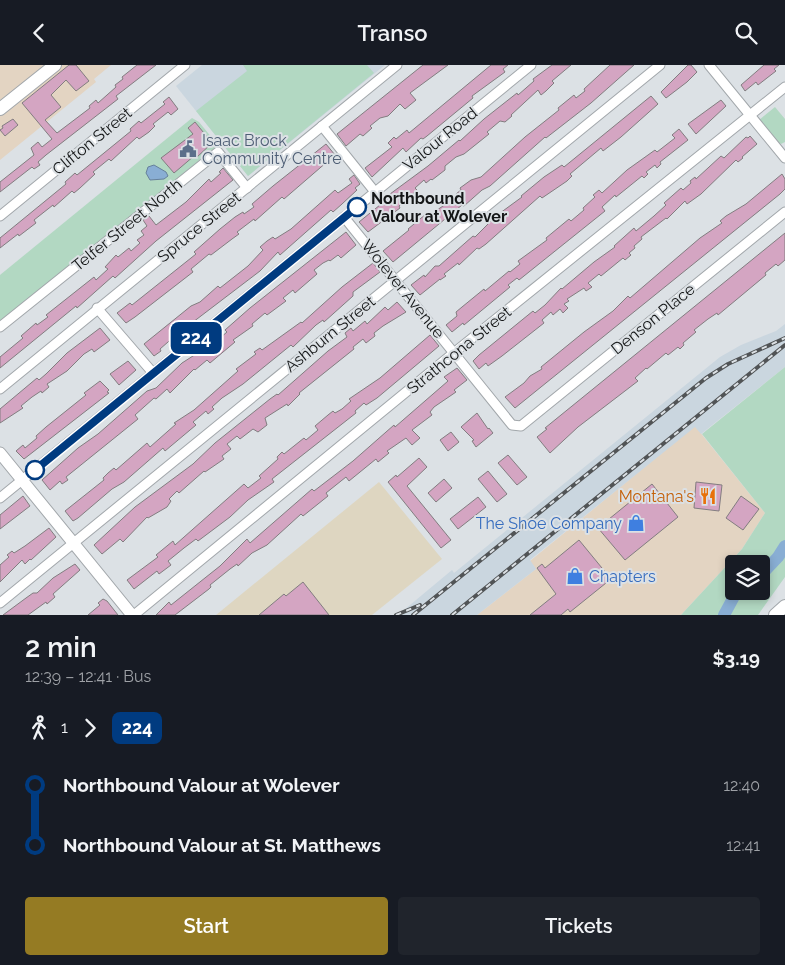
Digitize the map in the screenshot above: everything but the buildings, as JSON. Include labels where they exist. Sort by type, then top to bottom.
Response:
[{"type":"main road","points":[[0,109],[55,65]]},
{"type":"main road","points":[[775,615],[785,606]]},
{"type":"street","name":"Clifton Street","points":[[0,216],[185,65]]},
{"type":"street","name":"Spruce Street","points":[[0,389],[97,308],[398,65]]},
{"type":"street","name":"Valour Road","points":[[0,498],[531,65]]},
{"type":"street","name":"Ashburn Street","points":[[0,603],[660,65]]},
{"type":"street","points":[[708,65],[785,158]]},
{"type":"street","name":"Strathcona Street","points":[[133,615],[455,352],[785,87]]},
{"type":"street","points":[[322,126],[376,192]]},
{"type":"street","name":"Telfer Street North","points":[[0,327],[218,152],[247,188]]},
{"type":"street","name":"Denson Place","points":[[521,426],[785,212]]},
{"type":"street","name":"Wolever Avenue","points":[[344,217],[455,352],[512,425],[521,426]]},
{"type":"street","points":[[97,308],[153,373]]},
{"type":"street","points":[[0,453],[133,615]]},
{"type":"shaded area","points":[[0,65],[111,65],[94,79],[96,82],[0,160]]},
{"type":"shaded area","points":[[202,65],[385,65],[248,176],[176,86]]},
{"type":"shaded area","points":[[785,324],[785,367],[701,434],[695,427],[530,560],[536,569],[477,615],[398,615],[452,570],[454,573],[720,357],[741,345],[776,331]]},
{"type":"shaded area","points":[[695,426],[765,513],[742,549],[736,555],[725,555],[725,567],[681,615],[477,615],[536,569],[530,561]]},
{"type":"shaded area","points":[[379,482],[442,559],[372,615],[216,615]]},
{"type":"green space","points":[[243,65],[367,65],[374,73],[248,176],[196,111],[247,71]]},
{"type":"green space","points":[[775,107],[785,119],[785,142],[781,144],[759,120]]},
{"type":"green space","points":[[192,118],[199,122],[217,144],[215,149],[0,322],[0,275]]},
{"type":"green space","points":[[785,367],[785,577],[770,598],[770,555],[736,555],[765,513],[702,434]]},
{"type":"green space","points":[[725,567],[725,600],[769,600],[758,615],[681,615]]},
{"type":"water","points":[[154,165],[166,172],[168,176],[164,179],[150,180],[146,173],[148,167]]},
{"type":"waterway","points":[[770,565],[785,546]]},
{"type":"waterway","points":[[724,615],[732,600]]},
{"type":"railway","points":[[413,615],[706,378],[728,364],[785,338]]},
{"type":"railway","points":[[452,615],[785,345]]},
{"type":"railway","points":[[396,615],[420,605]]},
{"type":"bus line","name":"224","points":[[35,470],[357,207]]},
{"type":"place","name":"Isaac Brock Community Centre","points":[[188,149]]},
{"type":"place","name":"Northbound Valour at Wolever","points":[[357,207]]},
{"type":"place","name":"Montana's","points":[[708,496]]},
{"type":"place","name":"The Shoe Company","points":[[636,523]]},
{"type":"place","name":"Chapters","points":[[575,576]]}]
